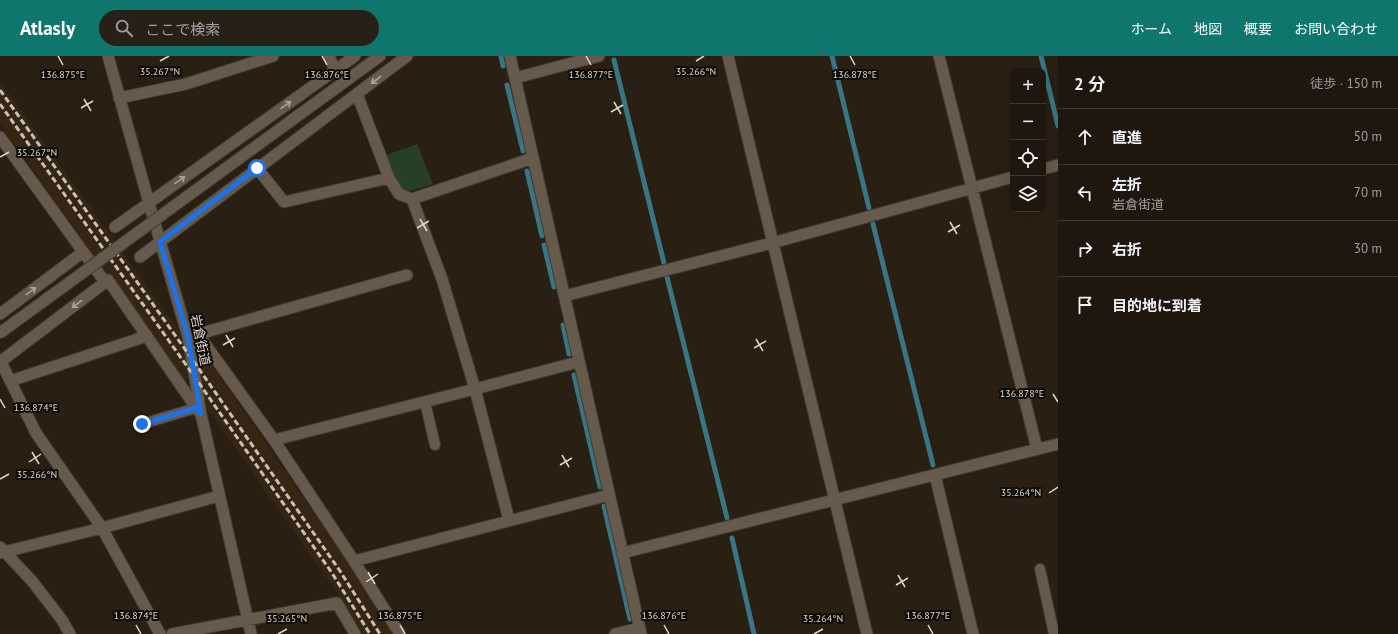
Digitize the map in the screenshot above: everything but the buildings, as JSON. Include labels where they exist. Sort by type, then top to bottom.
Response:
[{"type":"street","name":"岩倉街道","points":[[108,56],[160,242],[193,335],[198,411],[251,634]]},
{"type":"street","points":[[119,98],[186,84],[273,56]]},
{"type":"street","points":[[330,56],[335,70]]},
{"type":"street","points":[[114,227],[355,56]]},
{"type":"street","points":[[0,333],[380,56]]},
{"type":"street","points":[[140,257],[408,56]]},
{"type":"street","points":[[510,56],[640,631],[615,634]]},
{"type":"street","points":[[515,78],[599,56]]},
{"type":"street","points":[[728,56],[867,634]]},
{"type":"street","points":[[939,56],[1037,449]]},
{"type":"street","points":[[357,94],[389,178],[399,194],[412,199],[533,158]]},
{"type":"street","points":[[0,137],[83,252],[147,336],[198,411]]},
{"type":"street","points":[[1046,168],[1058,165]]},
{"type":"street","points":[[257,168],[284,202],[389,178]]},
{"type":"street","points":[[564,296],[772,243],[1010,178]]},
{"type":"street","points":[[412,199],[442,279],[475,389],[509,520]]},
{"type":"street","points":[[0,314],[83,252]]},
{"type":"street","points":[[400,634],[274,440],[193,335],[407,275]]},
{"type":"street","points":[[106,281],[0,362],[36,433],[102,528],[160,634]]},
{"type":"street","points":[[10,380],[147,336]]},
{"type":"street","points":[[274,440],[578,362]]},
{"type":"street","points":[[622,553],[1058,444]]},
{"type":"street","points":[[935,475],[973,634]]},
{"type":"street","points":[[354,562],[509,520],[610,495]]},
{"type":"street","points":[[2,551],[102,528],[219,496]]},
{"type":"street","points":[[2,551],[32,581],[62,620],[70,634]]},
{"type":"street","points":[[172,634],[337,603],[355,634]]},
{"type":"lane","points":[[425,402],[435,445]]},
{"type":"lane","points":[[142,424],[198,411]]},
{"type":"lane","points":[[1040,569],[1054,634]]},
{"type":"shaded area","points":[[0,81],[179,330],[188,379],[183,380],[0,124]]},
{"type":"shaded area","points":[[194,347],[200,348],[349,563],[393,634],[363,634],[340,597],[204,404]]},
{"type":"green space","points":[[417,144],[433,184],[407,192],[400,188],[386,155]]},
{"type":"waterway","points":[[501,56],[503,66]]},
{"type":"waterway","points":[[832,56],[869,208]]},
{"type":"waterway","points":[[1041,56],[1058,126]]},
{"type":"waterway","points":[[614,60],[664,263]]},
{"type":"waterway","points":[[507,85],[523,151]]},
{"type":"waterway","points":[[527,171],[542,236]]},
{"type":"waterway","points":[[873,224],[933,465]]},
{"type":"waterway","points":[[544,245],[554,287]]},
{"type":"waterway","points":[[667,277],[727,518]]},
{"type":"waterway","points":[[563,325],[569,354]]},
{"type":"waterway","points":[[574,375],[600,487]]},
{"type":"waterway","points":[[604,506],[630,619]]},
{"type":"waterway","points":[[732,538],[754,634]]},
{"type":"railway","points":[[0,90],[192,359],[340,571],[380,634]]},
{"type":"railway","points":[[0,104],[332,573],[370,634]]},
{"type":"route","points":[[142,424],[196,408],[201,414],[188,337],[160,242],[257,168]]}]
